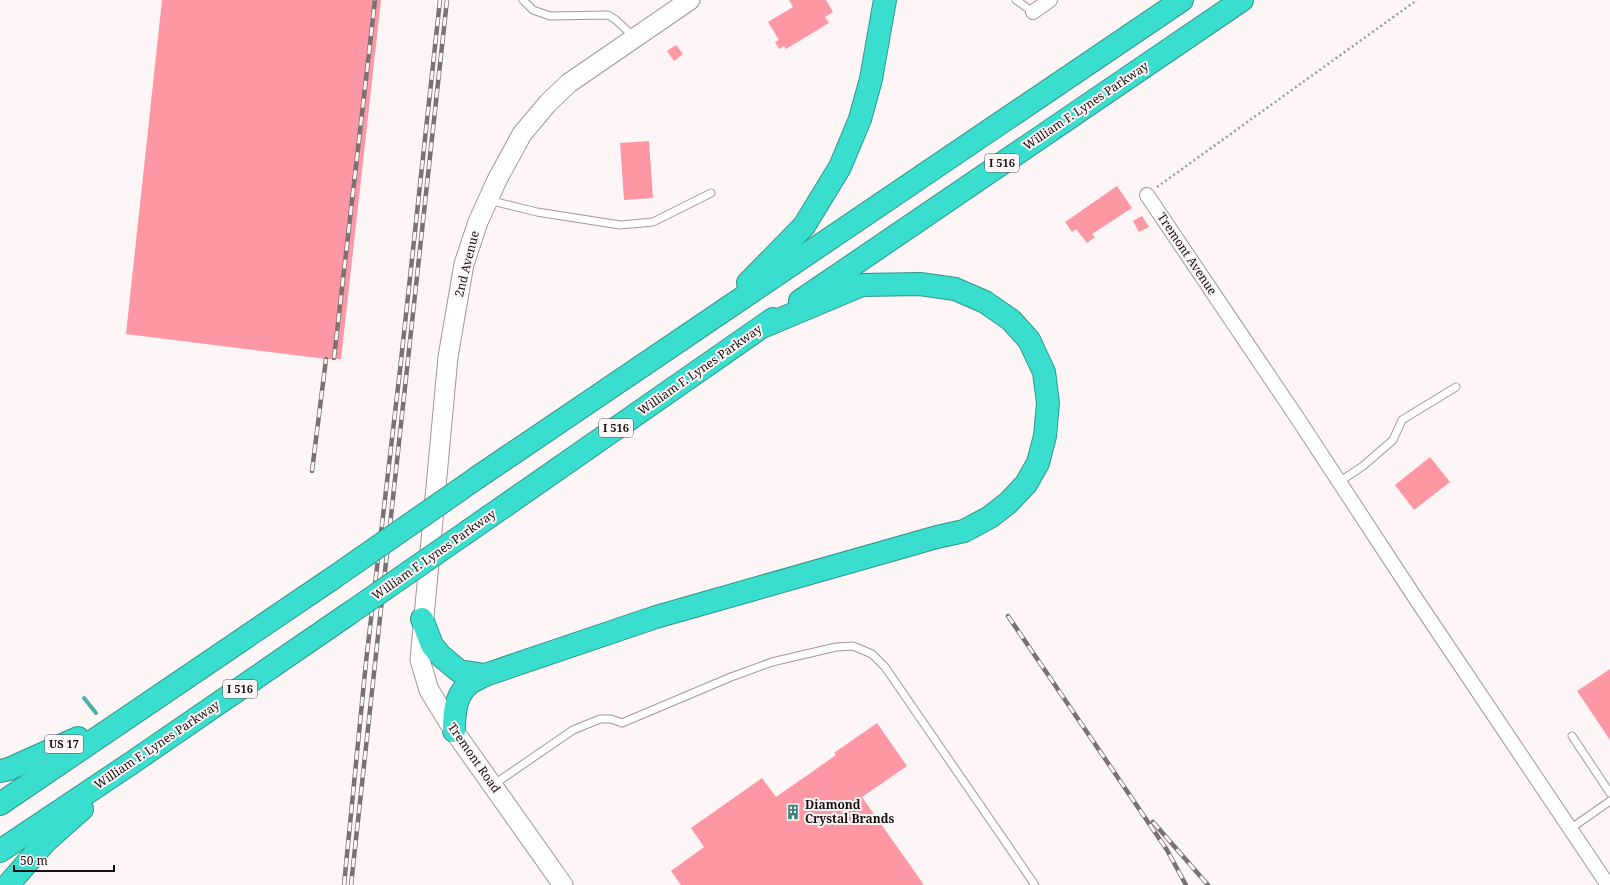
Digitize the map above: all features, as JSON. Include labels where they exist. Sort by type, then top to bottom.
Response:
[{"type":"highway","points":[[723,311],[744,287],[804,226],[840,168],[860,119],[869,86],[885,0]]},
{"type":"highway","name":"I 516","points":[[0,804],[128,715],[333,578],[478,477],[1182,0]]},
{"type":"highway","name":"William F. Lynes Parkway","points":[[0,851],[133,762],[762,327],[1242,0]]},
{"type":"highway","points":[[454,731],[454,711],[459,698],[467,685],[485,675],[656,617],[937,537],[964,531],[990,518],[1008,503],[1026,484],[1038,463],[1045,436],[1048,403],[1044,372],[1028,340],[1011,320],[986,302],[955,289],[920,284],[862,285],[762,327]]},
{"type":"highway","points":[[422,619],[432,645],[441,656],[459,671],[485,675]]},
{"type":"highway","name":"US 17","points":[[0,771],[9,769],[128,715]]},
{"type":"highway","points":[[8,885],[46,841],[133,762]]},
{"type":"street","name":"2nd Avenue","points":[[422,619],[448,357],[464,264],[478,222],[522,134],[548,103],[569,83],[690,0]]},
{"type":"street","points":[[1033,12],[1050,0]]},
{"type":"street","name":"Tremont Avenue","points":[[1147,195],[1608,885]]},
{"type":"street","name":"Tremont Road","points":[[422,619],[420,660],[430,690],[454,731],[563,885]]},
{"type":"lane","points":[[523,0],[533,10],[550,16],[608,15],[616,20],[635,38]]},
{"type":"lane","points":[[1016,0],[1033,12]]},
{"type":"lane","points":[[488,200],[537,212],[620,225],[653,222],[711,193]]},
{"type":"lane","points":[[1340,482],[1363,466],[1393,440],[1402,420],[1456,387]]},
{"type":"lane","points":[[493,785],[573,730],[590,722],[600,719],[611,719],[622,724],[732,677],[772,662],[836,647],[853,646],[872,654],[885,667],[1034,885]]},
{"type":"lane","points":[[1572,736],[1610,793]]},
{"type":"lane","points":[[1570,829],[1610,801]]},
{"type":"path","points":[[1147,195],[1416,0]]},
{"type":"building","points":[[162,0],[381,0],[341,359],[326,359],[126,334]]},
{"type":"building","points":[[789,0],[826,0],[833,12],[825,17],[829,23],[786,49],[784,46],[779,49],[775,42],[779,40],[768,22],[793,7]]},
{"type":"building","points":[[676,45],[683,54],[674,61],[667,51]]},
{"type":"building","points":[[649,141],[653,198],[624,200],[620,143]]},
{"type":"building","points":[[1117,186],[1132,208],[1092,234],[1095,237],[1087,243],[1076,229],[1072,232],[1065,222]]},
{"type":"building","points":[[1142,216],[1149,227],[1139,232],[1133,221]]},
{"type":"building","points":[[1430,457],[1450,482],[1414,510],[1395,485]]},
{"type":"building","points":[[1610,669],[1610,740],[1577,691]]},
{"type":"building","name":"Diamond Crystal Brands","points":[[877,723],[907,766],[862,797],[924,885],[681,885],[671,871],[704,847],[691,828],[762,778],[776,797],[836,755],[834,753]]},
{"type":"waterway","points":[[84,698],[96,713]]},
{"type":"railway","points":[[334,358],[375,0]]},
{"type":"railway","points":[[344,885],[366,662],[400,370],[440,0]]},
{"type":"railway","points":[[351,885],[447,0]]},
{"type":"railway","points":[[312,471],[326,359]]},
{"type":"railway","points":[[1008,616],[1167,850],[1186,885]]},
{"type":"railway","points":[[1153,822],[1208,885]]},
{"type":"place","name":"Diamond Crystal Brands","points":[[793,812]]}]
